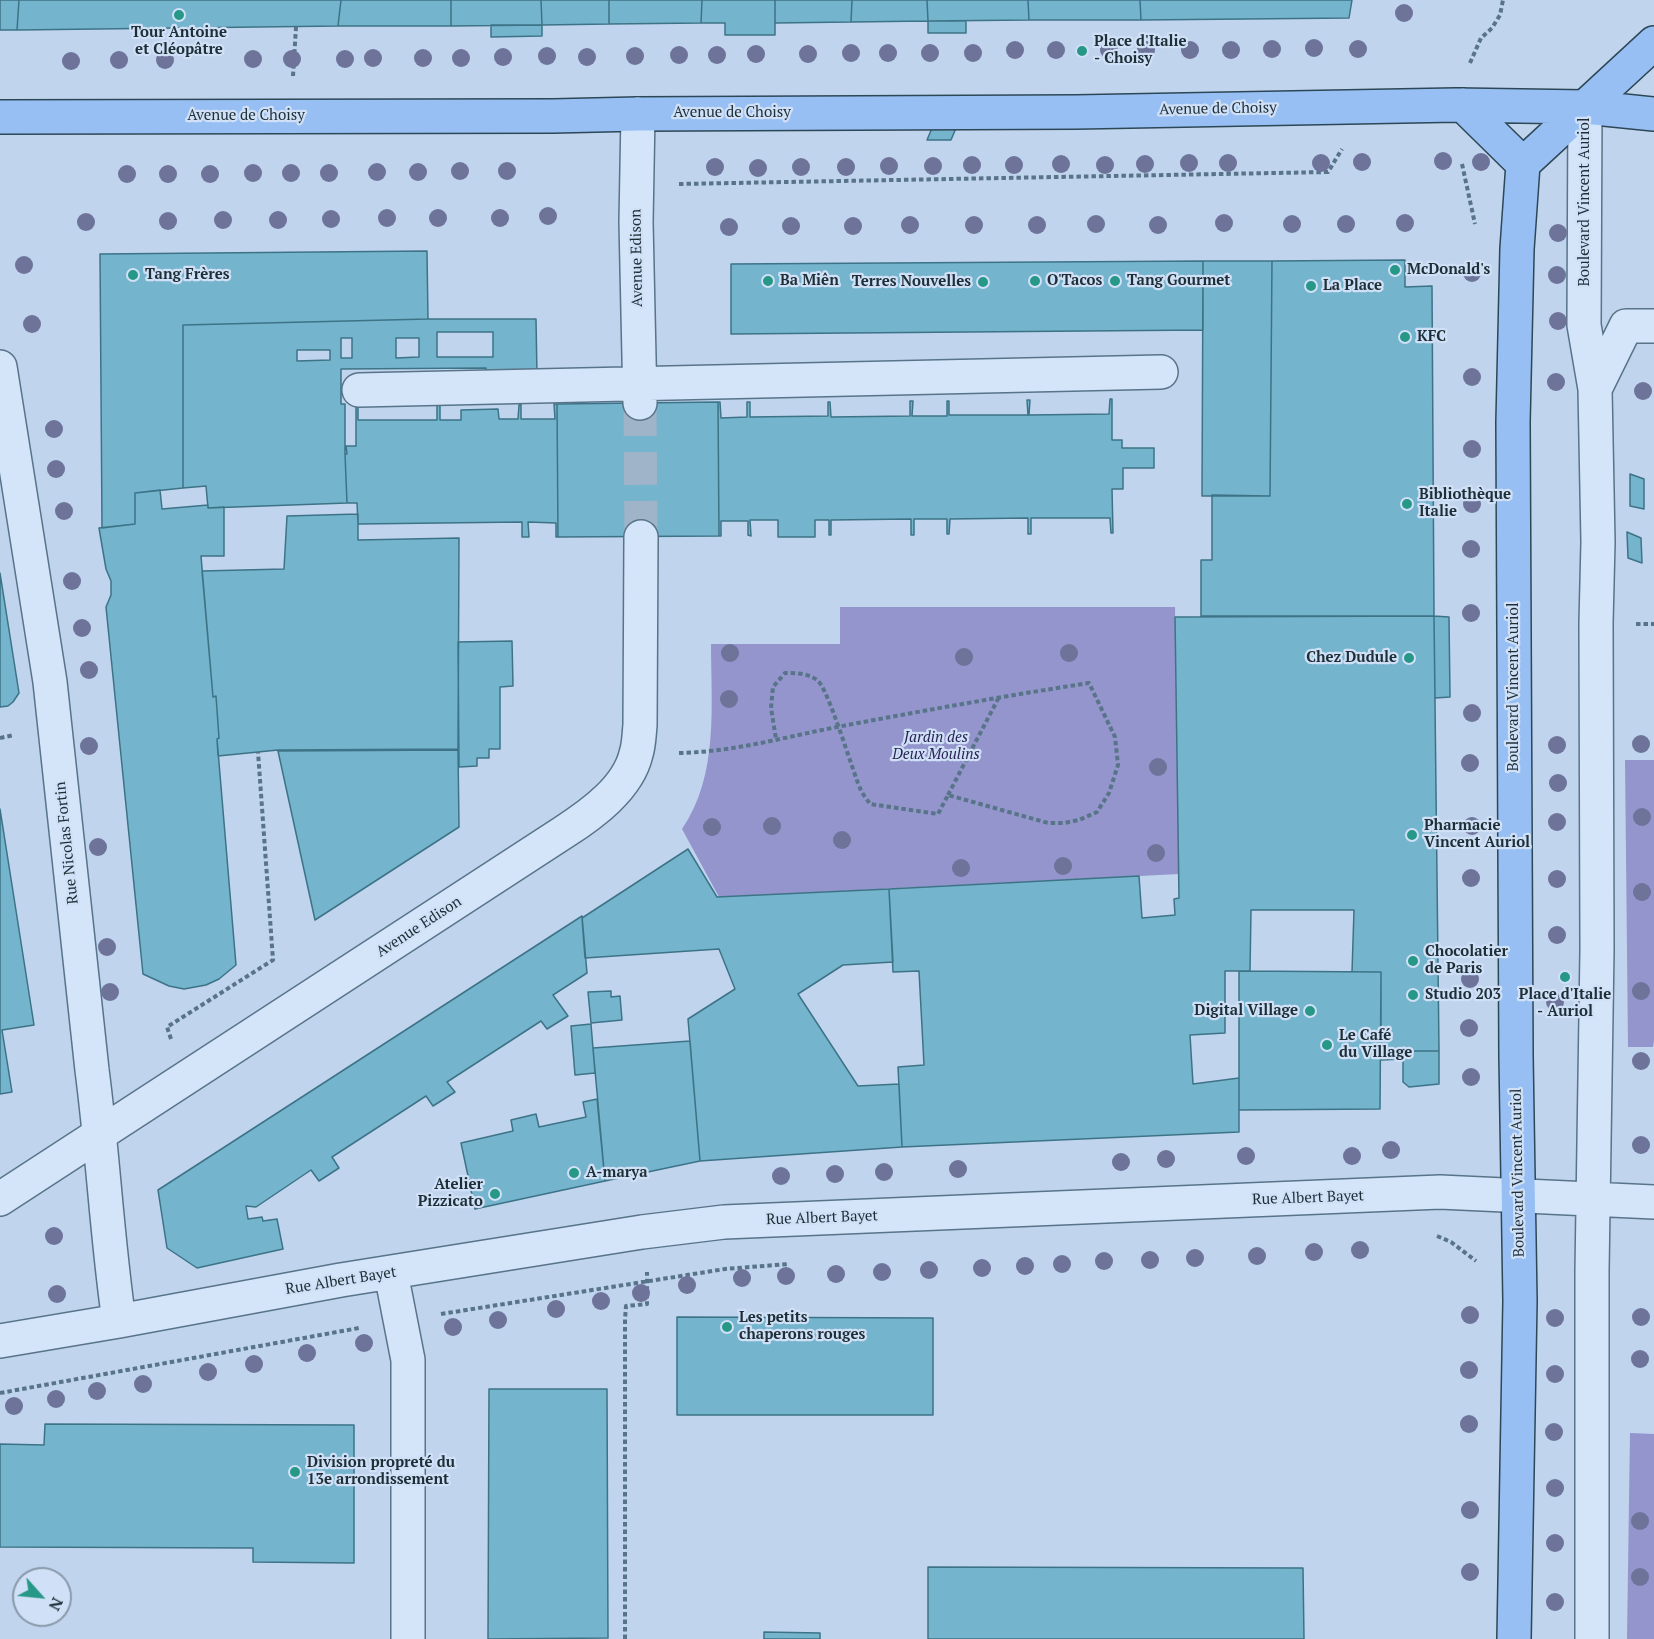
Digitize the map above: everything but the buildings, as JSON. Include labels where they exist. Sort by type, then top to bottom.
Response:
[{"type":"main road","points":[[1585,107],[1654,43]]},
{"type":"main road","name":"Avenue de Choisy","points":[[0,117],[1053,112],[1463,105],[1585,107],[1654,114]]},
{"type":"main road","points":[[1463,105],[1523,164]]},
{"type":"main road","name":"Boulevard Vincent Auriol","points":[[1514,1639],[1520,1301],[1515,1056],[1513,422],[1517,249],[1523,164],[1585,107]]},
{"type":"street","name":"Boulevard Vincent Auriol","points":[[1585,107],[1584,326],[1595,389],[1598,542],[1592,1639]]},
{"type":"street","name":"Avenue Edison","points":[[638,114],[636,210],[640,393]]},
{"type":"street","points":[[1595,389],[1626,326],[1654,326]]},
{"type":"street","name":"Rue Nicolas Fortin","points":[[0,367],[50,682],[119,1321]]},
{"type":"street","points":[[359,390],[640,393],[1161,372]]},
{"type":"street","name":"Avenue Edison","points":[[0,1199],[564,832],[600,806],[625,779],[636,755],[640,725],[641,537]]},
{"type":"street","name":"Rue Albert Bayet","points":[[0,1341],[341,1280],[642,1232],[724,1222],[1440,1192],[1654,1202]]},
{"type":"street","points":[[391,1273],[408,1360],[408,1639]]},
{"type":"path","points":[[1472,57],[1481,38],[1500,15],[1503,0]]},
{"type":"path","points":[[290,116],[296,27]]},
{"type":"path","points":[[678,184],[1328,172],[1344,145]]},
{"type":"path","points":[[1460,153],[1476,231]]},
{"type":"path","points":[[776,739],[771,708],[773,687],[785,673],[801,673],[818,680],[826,693],[861,791],[870,804],[938,814],[999,697]]},
{"type":"path","points":[[710,752],[1089,682],[1115,737],[1118,765],[1109,793],[1097,812],[1064,824],[1048,823],[948,795]]},
{"type":"path","points":[[0,738],[16,734]]},
{"type":"path","points":[[174,1047],[167,1027],[273,960],[258,752]]},
{"type":"path","points":[[1436,1235],[1451,1242],[1480,1264]]},
{"type":"path","points":[[0,1394],[401,1321],[725,1269],[795,1264]]},
{"type":"path","points":[[625,1639],[625,1319],[626,1306],[647,1304],[646,1265]]},
{"type":"green space","name":"Jardin des Deux Moulins","points":[[840,607],[1175,607],[1179,874],[719,897],[682,829],[694,808],[707,763],[712,716],[711,644],[840,644]]},
{"type":"green space","points":[[1625,760],[1654,760],[1653,1047],[1628,1047]]},
{"type":"green space","points":[[1630,1433],[1654,1434],[1654,1639],[1627,1639]]},
{"type":"tunnel","points":[[640,403],[641,537]]},
{"type":"place","name":"Tour Antoine et Cléopâtre","points":[[179,15]]},
{"type":"place","name":"Place d'Italie - Choisy","points":[[1082,51]]},
{"type":"place","name":"McDonald's","points":[[1395,270]]},
{"type":"place","name":"Tang Frères","points":[[133,275]]},
{"type":"place","name":"Ba Miên","points":[[768,281]]},
{"type":"place","name":"O'Tacos","points":[[1035,281]]},
{"type":"place","name":"Tang Gourmet","points":[[1115,281]]},
{"type":"place","name":"Terres Nouvelles","points":[[983,282]]},
{"type":"place","name":"La Place","points":[[1311,286]]},
{"type":"place","name":"KFC","points":[[1405,337]]},
{"type":"place","name":"Bibliothèque Italie","points":[[1407,504]]},
{"type":"place","name":"Chez Dudule","points":[[1409,658]]},
{"type":"place","name":"Pharmacie Vincent Auriol","points":[[1412,835]]},
{"type":"place","name":"Chocolatier de Paris","points":[[1413,961]]},
{"type":"place","name":"Place d'Italie - Auriol","points":[[1565,977]]},
{"type":"place","name":"Studio 203","points":[[1413,995]]},
{"type":"place","name":"Digital Village","points":[[1310,1011]]},
{"type":"place","name":"Le Café du Village","points":[[1327,1045]]},
{"type":"place","name":"A-marya","points":[[574,1173]]},
{"type":"place","name":"Atelier Pizzicato","points":[[495,1194]]},
{"type":"place","name":"Les petits chaperons rouges","points":[[727,1327]]},
{"type":"place","name":"Division propreté du 13e arrondissement","points":[[295,1472]]}]
